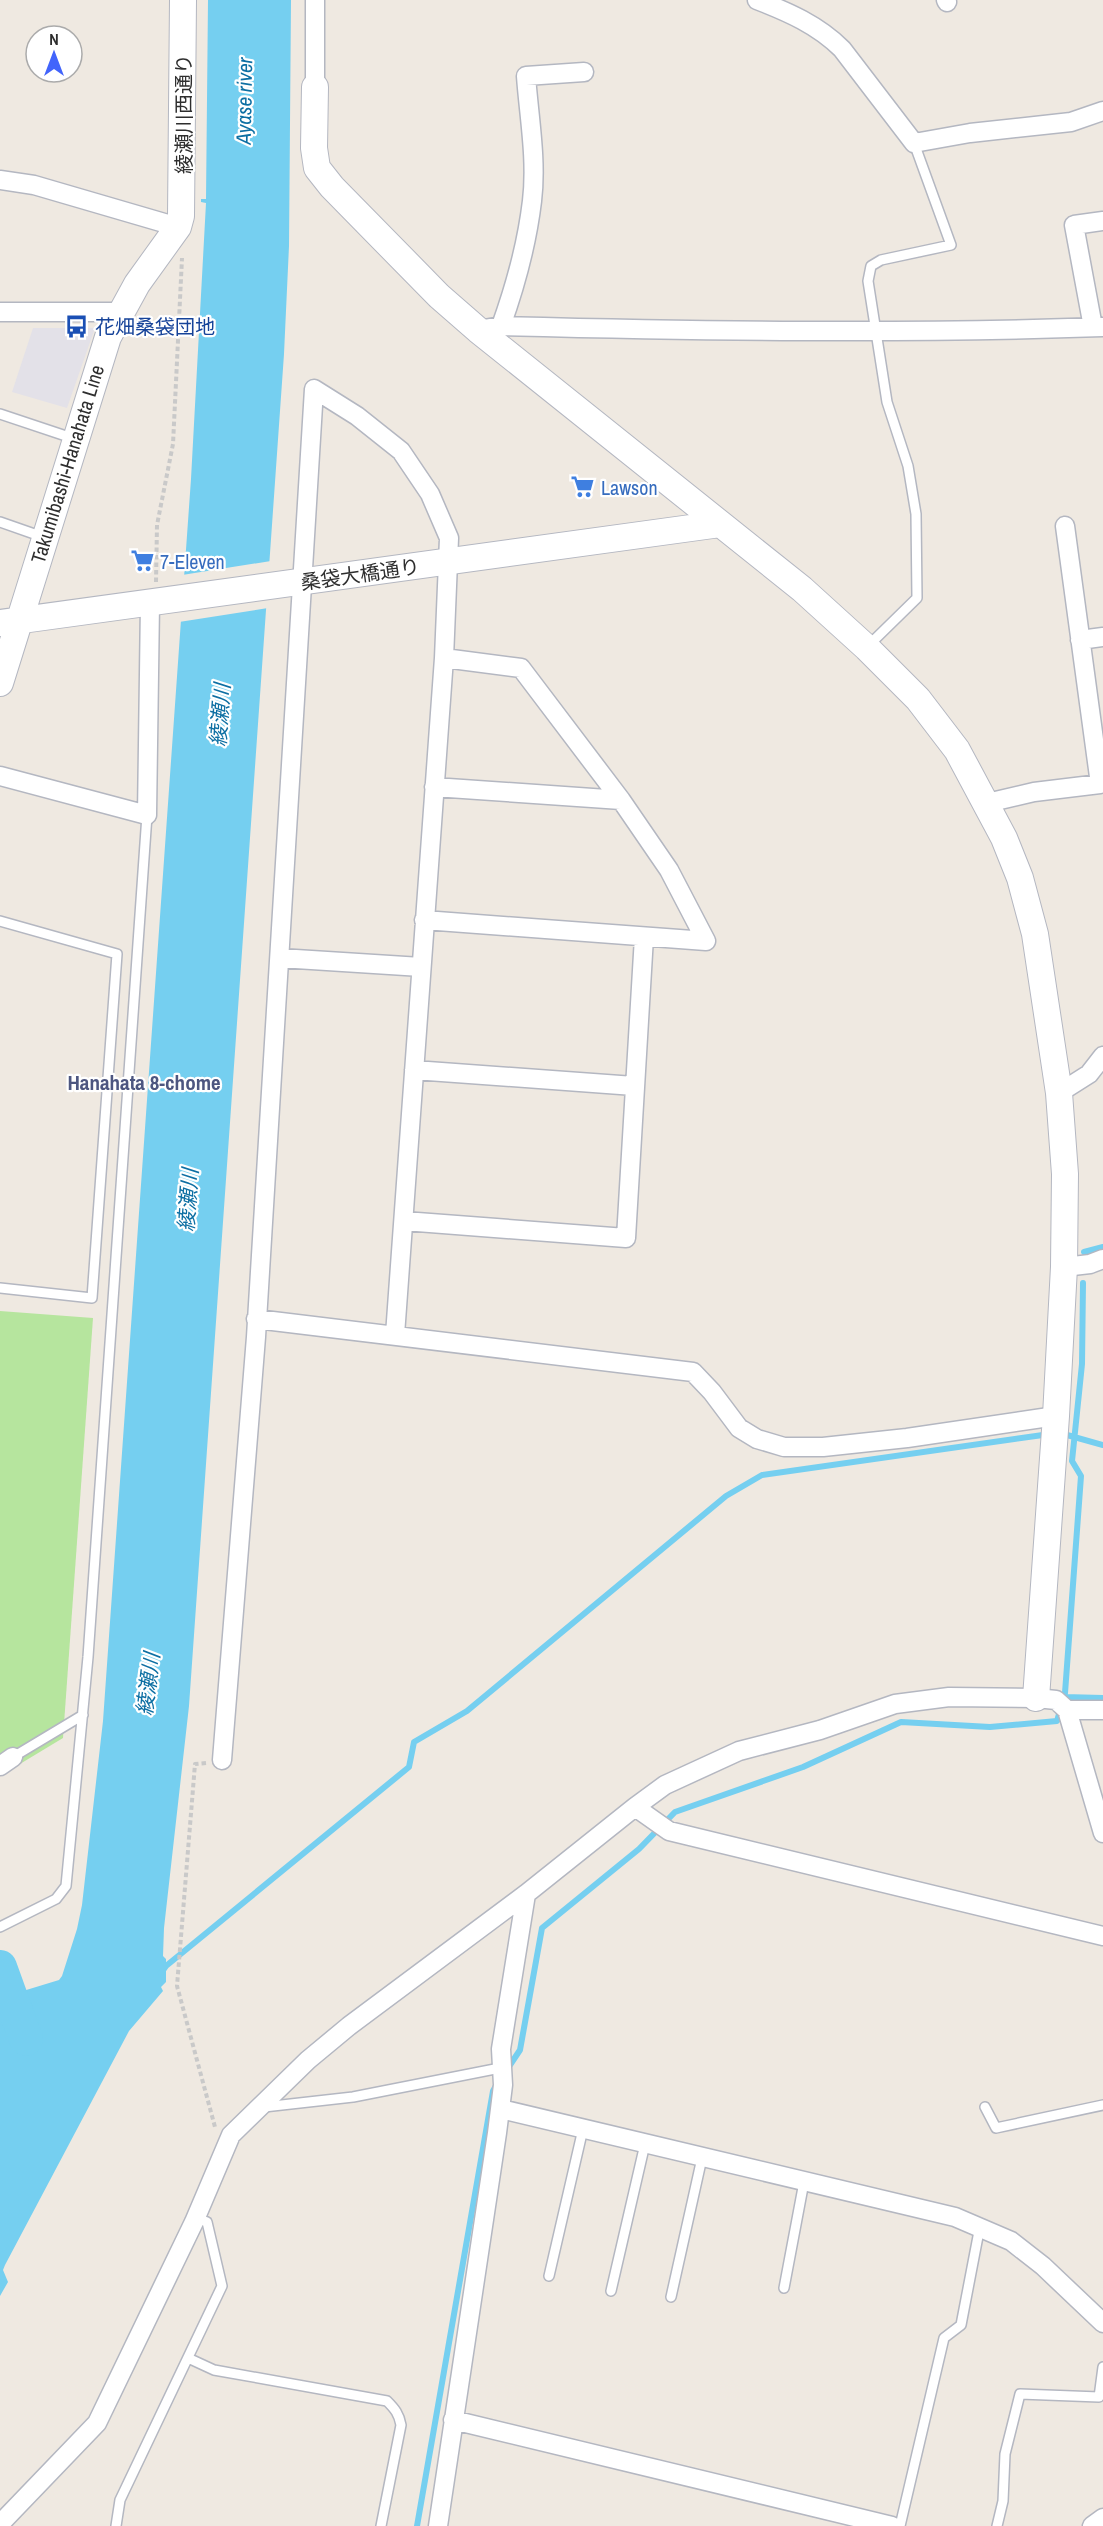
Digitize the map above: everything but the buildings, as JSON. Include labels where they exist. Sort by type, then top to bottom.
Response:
[{"type":"street","name":"綾瀬川西通り","points":[[178,227],[182,207],[183,0]]},
{"type":"street","points":[[315,0],[314,148],[318,168],[332,187],[439,296],[489,328],[720,524],[802,589],[867,648],[918,699],[957,750],[987,803],[1020,878],[1035,934],[1059,1093],[1065,1174],[1064,1267],[1056,1416],[1036,1698]]},
{"type":"street","points":[[757,0],[793,15],[829,36],[914,143],[970,133],[1071,122],[1102,109]]},
{"type":"street","points":[[489,328],[511,297],[532,201],[533,170],[526,76],[584,72]]},
{"type":"street","points":[[0,180],[34,185],[178,227]]},
{"type":"street","points":[[489,328],[1009,330],[1098,327],[1074,225],[1103,221]]},
{"type":"street","name":"Takumibashi-Hanahata Line","points":[[0,683],[10,622],[45,537],[97,367],[120,312],[178,227]]},
{"type":"street","points":[[0,312],[120,312]]},
{"type":"street","points":[[222,1760],[256,1319],[280,958],[296,583],[314,389],[357,416],[401,451],[430,495],[449,538],[444,658],[395,1335]]},
{"type":"street","name":"桑袋大橋通り","points":[[10,622],[720,524]]},
{"type":"street","points":[[987,803],[1034,792],[1100,784],[1065,526]]},
{"type":"street","points":[[0,776],[147,814],[157,602]]},
{"type":"street","points":[[1080,640],[1103,637]]},
{"type":"street","points":[[424,920],[706,941],[669,870],[621,800],[521,668],[444,658]]},
{"type":"street","points":[[434,787],[621,800]]},
{"type":"street","points":[[404,1221],[626,1238],[644,937]]},
{"type":"street","points":[[280,958],[421,967]]},
{"type":"street","points":[[1059,1093],[1089,1074],[1103,1056]]},
{"type":"street","points":[[414,1070],[634,1086]]},
{"type":"street","points":[[1064,1267],[1090,1264],[1103,1259]]},
{"type":"street","points":[[256,1319],[693,1372],[712,1392],[739,1428],[757,1439],[784,1448],[823,1447],[907,1438],[1056,1416]]},
{"type":"street","points":[[0,2523],[98,2422],[196,2218],[224,2157],[231,2135],[308,2060],[349,2026],[526,1894],[635,1806],[665,1785],[739,1751],[820,1730],[895,1704],[950,1698],[1056,1700],[1067,1710],[1103,1833]]},
{"type":"street","points":[[1067,1710],[1103,1710]]},
{"type":"street","points":[[635,1806],[669,1831],[1103,1936]]},
{"type":"street","points":[[438,2526],[501,2109],[503,2085],[500,2068],[501,2049],[526,1894]]},
{"type":"street","points":[[501,2109],[956,2217],[1011,2241],[1044,2266],[1103,2324]]},
{"type":"street","points":[[453,2420],[892,2526]]},
{"type":"street","points":[[1092,2526],[1103,2518]]},
{"type":"lane","points":[[867,648],[917,598],[916,514],[908,466],[887,402],[868,281],[871,266],[881,260],[951,245],[914,143]]},
{"type":"lane","points":[[0,414],[75,439]]},
{"type":"lane","points":[[0,522],[45,537]]},
{"type":"lane","points":[[3,1926],[56,1899],[66,1886],[83,1715],[147,814]]},
{"type":"lane","points":[[0,921],[117,954],[92,1298],[0,1288]]},
{"type":"lane","points":[[7,1761],[83,1715]]},
{"type":"lane","points":[[259,2108],[353,2097],[500,2068]]},
{"type":"lane","points":[[985,2107],[996,2128],[1103,2104]]},
{"type":"lane","points":[[549,2276],[583,2129]]},
{"type":"lane","points":[[611,2290],[645,2144]]},
{"type":"lane","points":[[671,2297],[702,2158]]},
{"type":"lane","points":[[784,2288],[804,2182]]},
{"type":"lane","points":[[116,2526],[120,2500],[222,2286],[207,2222],[196,2218]]},
{"type":"lane","points":[[900,2526],[944,2338],[961,2325],[980,2226]]},
{"type":"lane","points":[[188,2358],[214,2370],[387,2402],[393,2407],[399,2414],[400,2425],[381,2526]]},
{"type":"lane","points":[[997,2526],[1003,2501],[1005,2454],[1020,2394],[1100,2397],[1103,2367]]},
{"type":"path","points":[[157,602],[157,525],[173,444],[182,257],[178,227]]},
{"type":"path","points":[[222,1760],[195,1764],[179,1934],[177,1986],[224,2157]]},
{"type":"shaded area","points":[[33,328],[95,328],[67,408],[12,392]]},
{"type":"green space","points":[[0,1311],[93,1318],[63,1738],[5,1773],[0,1765]]},
{"type":"water","points":[[208,0],[291,0],[289,246],[284,354],[189,1706],[164,1928],[163,1956],[166,1959],[166,1982],[161,1987],[163,1991],[129,2031],[5,2265],[3,2270],[8,2282],[0,2296],[0,1998],[59,1980],[62,1976],[82,1905],[103,1721],[191,479],[206,203],[201,202],[201,199],[206,199]]},
{"type":"pier","points":[[271,561],[268,608],[179,622],[182,575]]},
{"type":"waterway","points":[[1084,1252],[1103,1247]]},
{"type":"waterway","points":[[508,2068],[520,2050],[542,1928],[639,1849],[675,1812],[803,1767],[901,1722],[990,1727],[1057,1721],[1065,1693],[1081,1476],[1072,1461],[1082,1364],[1083,1283]]},
{"type":"waterway","points":[[1060,1433],[1103,1445]]},
{"type":"waterway","points":[[161,1973],[166,1966],[409,1767],[414,1742],[467,1711],[726,1496],[762,1475],[1050,1434]]},
{"type":"waterway","points":[[1064,1697],[1103,1698]]},
{"type":"waterway","points":[[0,1967],[26,2039]]},
{"type":"waterway","points":[[417,2526],[493,2091],[497,2084]]},
{"type":"place","name":"花畑桑袋団地","points":[[77,326]]},
{"type":"place","name":"Lawson","points":[[583,487]]},
{"type":"place","name":"7-Eleven","points":[[142,561]]},
{"type":"district","name":"Hanahata 8-chome","points":[[144,1082]]},
{"type":"water label","name":"Ayase river","points":[[244,101]]},
{"type":"water label","name":"綾瀬川","points":[[220,715]]},
{"type":"water label","name":"綾瀬川","points":[[188,1200]]},
{"type":"water label","name":"綾瀬川","points":[[148,1684]]}]
